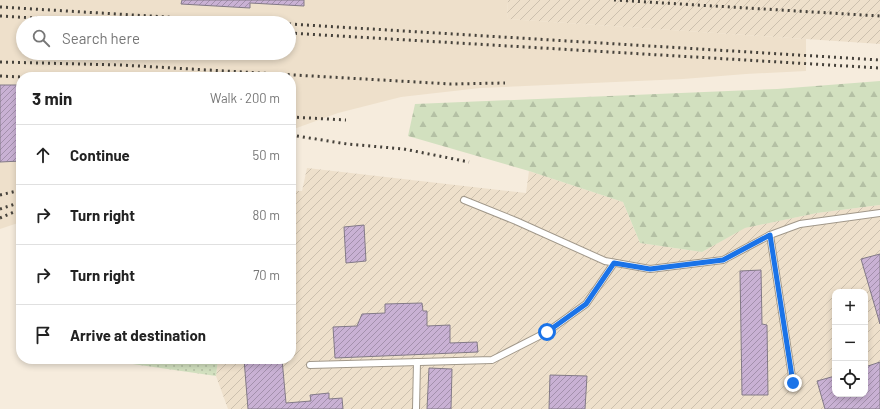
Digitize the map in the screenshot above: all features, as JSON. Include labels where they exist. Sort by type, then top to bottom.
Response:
[{"type":"lane","points":[[464,200],[516,221],[605,261],[650,269],[723,260],[770,235],[800,224],[880,213]]},
{"type":"lane","points":[[770,235],[793,383]]},
{"type":"lane","points":[[310,365],[492,360],[547,332],[586,304],[614,263]]},
{"type":"lane","points":[[416,362],[416,409]]},
{"type":"shaded area","points":[[0,0],[508,0],[507,19],[806,39],[806,71],[683,79],[480,88],[401,97],[338,113],[296,128],[296,72],[16,72],[16,224],[0,229]]},
{"type":"shaded area","points":[[508,0],[880,0],[880,44],[507,19]]},
{"type":"shaded area","points":[[307,168],[526,193],[529,171],[623,202],[640,243],[702,252],[744,228],[817,213],[880,205],[880,409],[228,409],[216,376],[217,364],[296,364],[296,191],[302,191]]},
{"type":"green space","points":[[880,81],[880,205],[817,213],[745,228],[702,252],[640,243],[623,202],[529,171],[408,136],[415,104],[777,89]]},
{"type":"green space","points":[[133,364],[217,364],[216,376]]},
{"type":"building","points":[[182,0],[304,0],[304,6],[250,3],[250,8],[181,4]]},
{"type":"building","points":[[0,85],[16,85],[16,161],[0,162]]},
{"type":"building","points":[[364,225],[366,261],[346,263],[344,227]]},
{"type":"building","points":[[880,254],[880,324],[861,259]]},
{"type":"building","points":[[761,270],[762,324],[767,325],[768,395],[742,395],[740,271]]},
{"type":"building","points":[[422,303],[423,311],[427,311],[427,326],[450,325],[450,343],[477,342],[478,352],[335,358],[333,327],[357,326],[362,314],[385,313],[385,304]]},
{"type":"building","points":[[880,362],[880,409],[825,409],[817,381],[832,377],[832,397],[868,397],[868,366]]},
{"type":"building","points":[[244,364],[282,364],[286,403],[311,401],[310,395],[329,393],[329,399],[342,398],[343,409],[248,409]]},
{"type":"building","points":[[429,368],[452,369],[451,409],[427,409]]},
{"type":"building","points":[[550,375],[587,376],[585,409],[549,409]]},
{"type":"railway","points":[[614,0],[880,16]]},
{"type":"railway","points":[[0,7],[150,16]]},
{"type":"railway","points":[[0,16],[16,17]]},
{"type":"railway","points":[[296,24],[880,60]]},
{"type":"railway","points":[[296,33],[880,68]]},
{"type":"railway","points":[[0,62],[121,65],[243,72]]},
{"type":"railway","points":[[296,75],[451,84],[505,83]]},
{"type":"railway","points":[[0,76],[16,77]]},
{"type":"railway","points":[[296,117],[346,120]]},
{"type":"railway","points":[[296,136],[347,144],[404,149],[469,162]]},
{"type":"railway","points":[[0,195],[16,191]]},
{"type":"railway","points":[[0,209],[16,204]]},
{"type":"railway","points":[[0,218],[16,211]]},
{"type":"route","points":[[547,332],[586,304],[614,263],[650,269],[723,260],[770,235],[793,383]]}]
